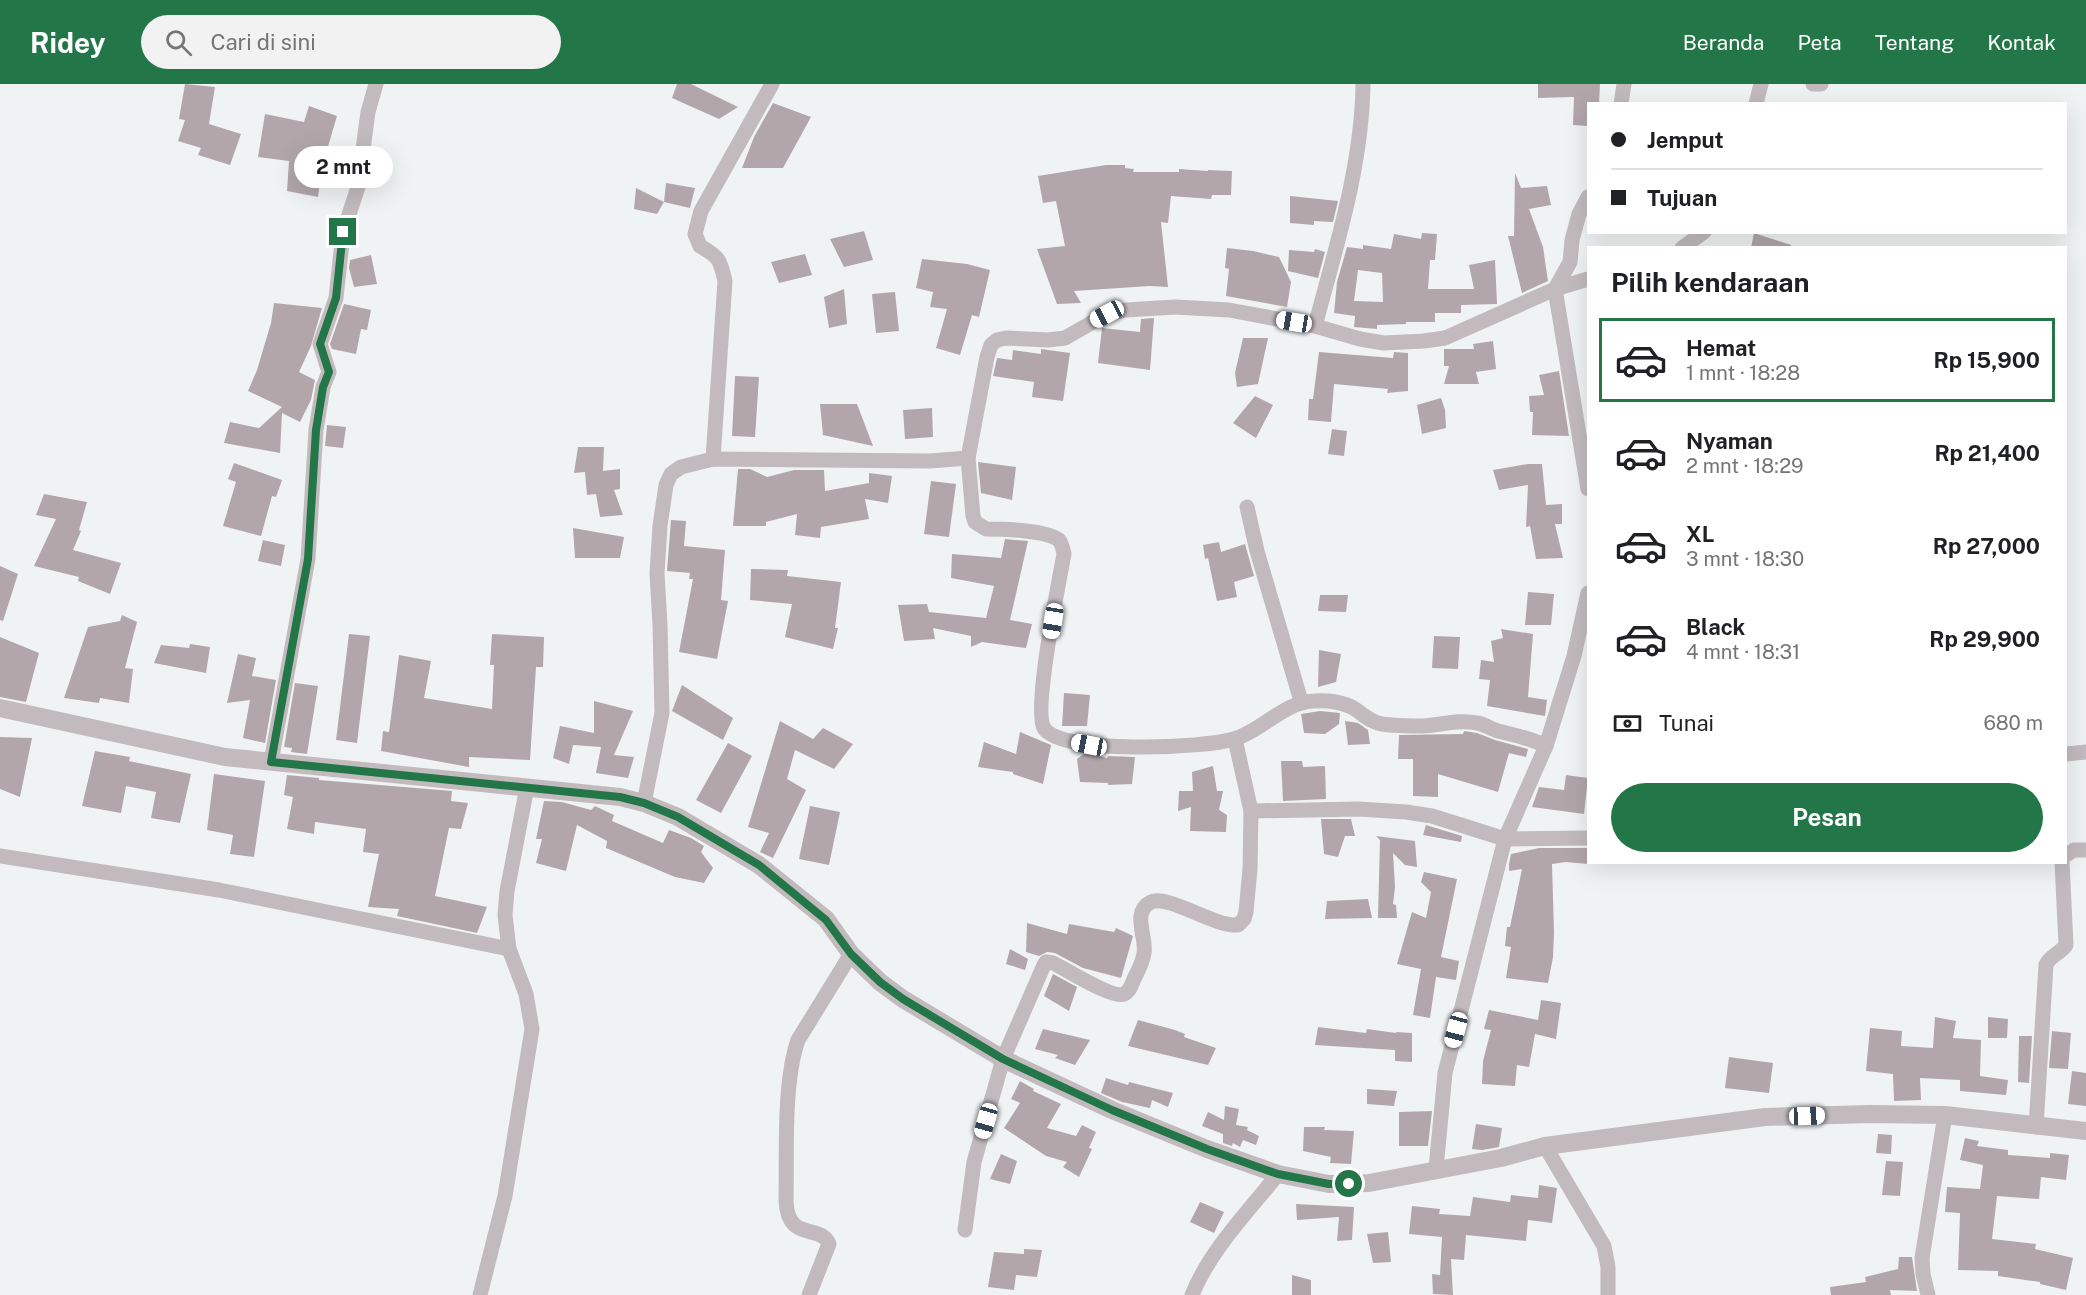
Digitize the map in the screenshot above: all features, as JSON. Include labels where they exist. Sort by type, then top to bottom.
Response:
[{"type":"street","points":[[271,762],[308,559],[316,430],[323,387],[329,372],[320,344],[336,298],[343,232],[358,187],[368,112],[376,84]]},
{"type":"street","points":[[713,459],[725,280],[713,251],[700,246],[695,234],[701,212],[772,84]]},
{"type":"street","points":[[1315,326],[1343,222],[1354,170],[1363,84]]},
{"type":"street","points":[[1621,102],[1624,84]]},
{"type":"street","points":[[1756,102],[1761,84]]},
{"type":"street","points":[[1813,84],[1821,84]]},
{"type":"street","points":[[1587,200],[1579,214],[1572,240],[1570,262],[1555,289],[1587,483]]},
{"type":"street","points":[[1685,246],[1701,234]]},
{"type":"street","points":[[1546,746],[1530,738],[1477,723],[1446,722],[1423,726],[1383,724],[1371,721],[1349,705],[1302,701],[1235,739],[1157,748],[1089,745],[1059,739],[1048,733],[1042,726],[1040,714],[1064,554],[1063,547],[1055,538],[1034,533],[986,529],[979,526],[975,522],[971,508],[968,458],[987,357],[992,345],[998,340],[1065,338],[1107,314],[1126,310],[1175,307],[1229,310],[1315,326],[1360,339],[1384,343],[1424,341],[1445,338],[1555,289],[1587,279]]},
{"type":"street","points":[[644,803],[662,713],[657,573],[660,526],[666,485],[671,474],[681,467],[713,459],[930,461],[968,458]]},
{"type":"street","points":[[1247,507],[1257,551],[1302,701]]},
{"type":"street","points":[[1436,1169],[1444,1073],[1505,839],[1546,746],[1574,656],[1587,598]]},
{"type":"street","points":[[0,708],[225,757],[620,797],[644,803],[678,817],[759,865],[826,920],[851,954],[870,973],[903,999],[1003,1059],[1112,1110],[1207,1149],[1278,1174],[1329,1184],[1369,1183],[1501,1158],[1545,1146],[1765,1117],[1870,1114],[1945,1115],[2086,1131]]},
{"type":"street","points":[[965,1230],[974,1162],[1003,1059],[1046,962],[1053,963],[1108,992],[1123,994],[1130,987],[1144,957],[1141,916],[1143,908],[1148,904],[1153,901],[1164,901],[1225,925],[1238,925],[1241,922],[1246,912],[1250,869],[1251,811],[1235,739]]},
{"type":"street","points":[[2067,754],[2086,752]]},
{"type":"street","points":[[480,1295],[505,1196],[531,1029],[526,994],[509,950],[505,915],[507,891],[527,787]]},
{"type":"street","points":[[1251,811],[1358,809],[1406,812],[1432,816],[1505,839],[1587,838]]},
{"type":"street","points":[[2067,854],[2074,850],[2086,850]]},
{"type":"street","points":[[0,856],[219,890],[509,950]]},
{"type":"street","points":[[2036,1127],[2046,965],[2050,957],[2059,953],[2066,945],[2062,864]]},
{"type":"street","points":[[809,1295],[830,1244],[824,1238],[800,1229],[790,1222],[788,1216],[786,1201],[789,1095],[794,1051],[798,1040],[851,954]]},
{"type":"street","points":[[1928,1295],[1923,1274],[1923,1258],[1945,1115]]},
{"type":"street","points":[[1545,1146],[1604,1246],[1608,1268],[1608,1295]]},
{"type":"street","points":[[1192,1295],[1198,1279],[1278,1174]]},
{"type":"building","points":[[185,84],[215,87],[209,124],[241,134],[230,165],[198,155],[201,148],[178,141],[185,120],[179,119]]},
{"type":"building","points":[[677,84],[691,84],[738,107],[719,119],[672,98]]},
{"type":"building","points":[[1538,84],[1600,84],[1599,102],[1587,102],[1587,126],[1573,125],[1574,97],[1538,98]]},
{"type":"building","points":[[773,103],[811,117],[783,168],[742,168],[754,137]]},
{"type":"building","points":[[309,106],[337,116],[322,167],[318,197],[287,191],[289,161],[258,157],[265,114],[304,122]]},
{"type":"building","points":[[1106,165],[1125,165],[1125,168],[1134,169],[1133,172],[1179,172],[1179,169],[1232,171],[1231,195],[1212,195],[1211,199],[1171,196],[1168,223],[1161,222],[1168,287],[1074,291],[1081,303],[1057,304],[1037,249],[1065,246],[1056,201],[1043,203],[1038,176]]},
{"type":"building","points":[[1515,173],[1521,188],[1547,186],[1551,205],[1529,209],[1543,247],[1548,281],[1522,293],[1508,236],[1514,236]]},
{"type":"building","points":[[666,183],[695,188],[690,208],[664,202]]},
{"type":"building","points":[[636,188],[664,202],[657,214],[634,209]]},
{"type":"building","points":[[1290,196],[1338,201],[1333,222],[1314,221],[1314,225],[1290,223]]},
{"type":"building","points":[[864,231],[873,260],[844,267],[830,239]]},
{"type":"building","points":[[1422,233],[1437,234],[1435,260],[1430,260],[1428,289],[1474,289],[1469,265],[1495,260],[1497,304],[1461,305],[1461,313],[1435,313],[1435,322],[1377,325],[1377,329],[1354,327],[1355,316],[1334,313],[1337,282],[1347,247],[1363,249],[1363,245],[1391,249],[1394,234],[1421,239]],"holes":[[[1358,270],[1382,273],[1383,302],[1354,301]]]},
{"type":"building","points":[[1754,234],[1791,245],[1791,246],[1751,246]]},
{"type":"building","points":[[1227,248],[1279,257],[1291,282],[1287,307],[1226,296],[1229,269],[1225,268]]},
{"type":"building","points":[[1315,249],[1325,252],[1318,278],[1288,271],[1289,250],[1314,252]]},
{"type":"building","points":[[805,254],[812,275],[779,283],[771,262]]},
{"type":"building","points":[[371,255],[377,284],[354,287],[349,268],[350,260]]},
{"type":"building","points":[[922,259],[967,264],[990,270],[979,317],[972,315],[960,355],[936,348],[947,309],[930,307],[933,292],[916,288]]},
{"type":"building","points":[[844,289],[847,324],[829,328],[824,297]]},
{"type":"building","points":[[895,292],[899,331],[876,333],[872,294]]},
{"type":"building","points":[[274,303],[322,308],[311,346],[299,372],[315,380],[311,400],[300,422],[282,413],[280,453],[224,443],[230,422],[259,428],[282,407],[248,391],[271,323]]},
{"type":"building","points":[[344,304],[371,310],[367,330],[361,329],[356,354],[332,349],[330,344]]},
{"type":"building","points":[[1154,318],[1150,370],[1098,363],[1102,328],[1140,332],[1141,319]]},
{"type":"building","points":[[1243,338],[1268,338],[1258,384],[1237,387],[1235,373]]},
{"type":"building","points":[[1493,341],[1496,369],[1476,372],[1479,384],[1444,384],[1449,366],[1444,366],[1444,349],[1474,349],[1473,344]]},
{"type":"building","points":[[1041,349],[1070,353],[1063,401],[1032,397],[1034,382],[993,376],[997,358],[1012,360],[1013,350],[1041,354]]},
{"type":"building","points":[[1319,352],[1393,358],[1394,352],[1408,353],[1408,391],[1387,393],[1388,389],[1334,384],[1331,422],[1308,420],[1309,399],[1313,399]]},
{"type":"building","points":[[1559,371],[1569,436],[1532,435],[1533,412],[1530,412],[1529,396],[1544,395],[1539,375]]},
{"type":"building","points":[[735,376],[759,377],[755,437],[732,436]]},
{"type":"building","points":[[1255,396],[1273,405],[1256,438],[1233,423]]},
{"type":"building","points":[[1441,398],[1445,410],[1446,428],[1422,434],[1417,405]]},
{"type":"building","points":[[820,404],[857,404],[873,446],[823,435]]},
{"type":"building","points":[[932,408],[933,437],[905,439],[903,410]]},
{"type":"building","points":[[327,425],[346,427],[343,448],[325,446]]},
{"type":"building","points":[[1332,429],[1347,431],[1344,456],[1328,454]]},
{"type":"building","points":[[578,447],[604,447],[603,471],[620,469],[620,489],[614,490],[623,515],[600,517],[596,494],[587,495],[585,472],[574,473]]},
{"type":"building","points":[[978,462],[1016,467],[1012,500],[981,493]]},
{"type":"building","points":[[234,463],[282,480],[276,497],[272,496],[261,536],[223,526],[236,482],[228,479]]},
{"type":"building","points":[[1542,464],[1546,505],[1562,504],[1562,524],[1555,524],[1563,558],[1536,559],[1530,526],[1526,527],[1528,485],[1499,490],[1493,470]]},
{"type":"building","points":[[738,469],[750,469],[767,477],[794,470],[824,470],[825,491],[869,483],[869,473],[892,476],[888,503],[865,499],[869,519],[821,527],[820,538],[795,535],[797,514],[766,522],[766,526],[733,526]]},
{"type":"building","points":[[931,481],[956,484],[949,537],[924,534]]},
{"type":"building","points":[[44,494],[87,502],[79,530],[81,531],[73,550],[121,563],[110,594],[78,581],[79,577],[34,566],[56,519],[36,515]]},
{"type":"building","points":[[671,520],[686,521],[684,546],[725,550],[721,600],[728,601],[717,659],[679,652],[693,579],[689,579],[690,573],[667,571]]},
{"type":"building","points":[[573,528],[624,537],[620,558],[575,558]]},
{"type":"building","points":[[1005,539],[1028,541],[1010,620],[1032,624],[1026,648],[982,642],[971,647],[971,636],[933,628],[935,639],[904,641],[898,605],[927,604],[929,612],[986,618],[994,586],[951,578],[952,554],[1001,558]]},
{"type":"building","points":[[263,540],[285,545],[281,566],[258,561]]},
{"type":"building","points":[[1219,542],[1221,552],[1245,544],[1254,576],[1234,582],[1237,597],[1217,601],[1203,545]]},
{"type":"building","points":[[0,566],[18,574],[3,621],[0,620]]},
{"type":"building","points":[[751,569],[788,570],[787,576],[841,582],[835,628],[838,628],[833,649],[785,637],[792,604],[750,600]]},
{"type":"building","points":[[1528,592],[1554,594],[1551,625],[1525,625]]},
{"type":"building","points":[[1320,595],[1348,595],[1346,612],[1318,611]]},
{"type":"building","points":[[122,615],[137,622],[125,668],[133,669],[129,703],[100,698],[99,703],[64,698],[88,627],[120,621]]},
{"type":"building","points":[[1501,629],[1533,634],[1528,697],[1547,700],[1545,716],[1487,706],[1490,680],[1479,679],[1481,660],[1494,662],[1491,641],[1503,638]]},
{"type":"building","points":[[349,634],[370,636],[357,743],[336,740]]},
{"type":"building","points":[[492,634],[544,637],[543,667],[536,667],[530,760],[469,757],[469,767],[381,751],[383,731],[389,732],[399,655],[431,661],[424,698],[492,709],[494,665],[490,665]]},
{"type":"building","points":[[1434,636],[1460,637],[1458,669],[1432,668]]},
{"type":"building","points":[[0,637],[39,653],[26,702],[0,697]]},
{"type":"building","points":[[190,644],[210,647],[206,673],[154,663],[161,645],[189,648]]},
{"type":"building","points":[[1319,650],[1341,654],[1336,682],[1318,687]]},
{"type":"building","points":[[238,654],[256,658],[252,676],[276,680],[265,743],[243,738],[250,700],[227,703]]},
{"type":"building","points":[[295,683],[318,686],[307,754],[291,752],[292,748],[284,747]]},
{"type":"building","points":[[682,685],[733,718],[723,740],[672,711]]},
{"type":"building","points":[[1064,693],[1090,695],[1087,726],[1062,726]]},
{"type":"building","points":[[594,701],[633,711],[614,755],[634,757],[628,778],[596,773],[601,747],[573,745],[569,764],[553,758],[560,726],[594,733]]},
{"type":"building","points":[[1320,711],[1340,713],[1339,724],[1325,734],[1304,733],[1301,714]]},
{"type":"building","points":[[780,721],[813,739],[823,728],[853,744],[834,769],[795,750],[787,779],[806,790],[773,858],[760,852],[769,833],[748,827]]},
{"type":"building","points":[[1345,721],[1358,723],[1368,730],[1370,744],[1348,745]]},
{"type":"building","points":[[1464,731],[1528,749],[1526,757],[1509,753],[1498,792],[1438,774],[1438,797],[1413,796],[1413,759],[1398,759],[1399,735],[1463,734]]},
{"type":"building","points":[[1020,732],[1051,745],[1043,784],[1013,774],[1013,772],[978,767],[984,742],[1016,754]]},
{"type":"building","points":[[0,737],[32,738],[20,797],[0,789]]},
{"type":"building","points":[[728,743],[752,756],[721,813],[696,800]]},
{"type":"building","points":[[95,751],[130,757],[129,761],[191,774],[180,823],[151,818],[156,792],[126,786],[121,813],[82,806]]},
{"type":"building","points":[[1085,753],[1107,758],[1108,756],[1135,757],[1132,784],[1108,785],[1108,783],[1080,782],[1077,759]]},
{"type":"building","points":[[1281,761],[1302,761],[1303,767],[1325,766],[1326,799],[1283,801]]},
{"type":"building","points":[[1213,766],[1217,791],[1223,791],[1219,810],[1227,815],[1226,832],[1190,831],[1191,807],[1178,811],[1179,791],[1193,791],[1192,772]]},
{"type":"building","points":[[214,774],[265,781],[254,857],[230,854],[233,835],[207,830]]},
{"type":"building","points":[[287,775],[319,778],[319,780],[452,791],[451,801],[468,803],[461,829],[449,828],[435,896],[487,907],[477,933],[397,916],[399,909],[368,907],[379,854],[363,852],[366,829],[315,822],[314,834],[287,829],[293,797],[284,795]]},
{"type":"building","points":[[1566,775],[1587,778],[1584,814],[1532,807],[1539,787],[1564,790]]},
{"type":"building","points":[[544,801],[562,802],[591,810],[595,806],[614,815],[612,821],[663,843],[669,830],[691,838],[704,846],[701,852],[713,868],[704,883],[675,877],[606,848],[607,841],[577,825],[566,871],[536,863],[542,839],[536,839]]},
{"type":"building","points":[[810,806],[840,812],[829,865],[799,859]]},
{"type":"building","points":[[1321,819],[1351,819],[1355,836],[1345,836],[1338,857],[1324,854]]},
{"type":"building","points":[[1426,825],[1462,836],[1461,842],[1423,835]]},
{"type":"building","points":[[1376,836],[1415,841],[1417,867],[1405,865],[1393,853],[1395,887],[1393,904],[1396,905],[1397,918],[1378,918],[1380,840]]},
{"type":"building","points":[[1539,848],[1587,848],[1587,864],[1566,862],[1552,864],[1554,933],[1553,957],[1548,983],[1506,978],[1511,947],[1505,946],[1507,927],[1510,927],[1522,869],[1509,871],[1511,854]]},
{"type":"building","points":[[1424,872],[1457,879],[1441,957],[1459,961],[1456,980],[1436,977],[1430,1018],[1413,1015],[1421,969],[1397,964],[1412,912],[1426,918],[1431,892],[1421,882]]},
{"type":"building","points":[[1368,899],[1372,918],[1325,919],[1327,901]]},
{"type":"building","points":[[1027,923],[1067,934],[1069,924],[1114,932],[1116,928],[1133,936],[1121,978],[1083,968],[1055,953],[1047,952],[1039,956],[1026,952]]},
{"type":"building","points":[[1010,949],[1028,959],[1025,970],[1006,964]]},
{"type":"building","points":[[1053,974],[1077,987],[1069,1011],[1044,996]]},
{"type":"building","points":[[1541,1000],[1561,1003],[1556,1039],[1535,1034],[1529,1067],[1517,1065],[1515,1086],[1482,1084],[1483,1061],[1491,1030],[1484,1029],[1489,1010],[1538,1020]]},
{"type":"building","points":[[1935,1017],[1956,1021],[1953,1038],[1981,1040],[1980,1076],[2008,1080],[2006,1095],[1960,1091],[1960,1080],[1920,1078],[1921,1100],[1894,1101],[1893,1074],[1866,1071],[1870,1028],[1902,1031],[1901,1046],[1933,1048]]},
{"type":"building","points":[[1988,1017],[2008,1019],[2007,1038],[1988,1038]]},
{"type":"building","points":[[1138,1020],[1175,1030],[1185,1034],[1184,1037],[1216,1048],[1208,1065],[1128,1046]]},
{"type":"building","points":[[1318,1027],[1366,1033],[1367,1029],[1412,1033],[1412,1062],[1395,1061],[1395,1050],[1315,1045]]},
{"type":"building","points":[[1043,1029],[1090,1040],[1075,1065],[1055,1058],[1058,1055],[1035,1049]]},
{"type":"building","points":[[2052,1031],[2071,1033],[2068,1069],[2049,1068]]},
{"type":"building","points":[[2019,1036],[2032,1036],[2029,1083],[2018,1082]]},
{"type":"building","points":[[1729,1057],[1773,1063],[1769,1093],[1725,1088]]},
{"type":"building","points":[[2072,1071],[2086,1073],[2086,1106],[2068,1104]]},
{"type":"building","points":[[1106,1078],[1128,1085],[1129,1082],[1173,1093],[1168,1107],[1152,1100],[1150,1108],[1122,1102],[1101,1093]]},
{"type":"building","points":[[1020,1081],[1034,1089],[1033,1091],[1061,1104],[1047,1128],[1076,1136],[1082,1125],[1096,1132],[1089,1148],[1092,1149],[1079,1177],[1063,1167],[1067,1162],[1046,1156],[1004,1128],[1020,1103],[1011,1099]]},
{"type":"building","points":[[1367,1089],[1397,1091],[1394,1106],[1367,1104]]},
{"type":"building","points":[[1225,1106],[1239,1109],[1236,1125],[1248,1127],[1247,1130],[1259,1136],[1256,1145],[1243,1140],[1240,1147],[1233,1143],[1232,1146],[1223,1143],[1223,1134],[1202,1126],[1208,1112],[1224,1120]]},
{"type":"building","points":[[1432,1111],[1428,1146],[1399,1146],[1399,1112]]},
{"type":"building","points":[[1476,1124],[1502,1128],[1499,1147],[1472,1149]]},
{"type":"building","points":[[1304,1127],[1354,1131],[1351,1164],[1330,1163],[1331,1157],[1303,1151]]},
{"type":"building","points":[[1878,1134],[1892,1135],[1891,1154],[1876,1153]]},
{"type":"building","points":[[1965,1138],[1979,1141],[1977,1146],[2008,1150],[2008,1155],[2050,1158],[2050,1153],[2069,1155],[2066,1180],[2041,1177],[2039,1199],[1997,1196],[1992,1239],[2036,1244],[2035,1249],[2073,1258],[2066,1290],[2040,1284],[2040,1282],[1998,1276],[1998,1271],[1958,1270],[1960,1213],[1945,1212],[1947,1187],[1980,1189],[1983,1165],[1960,1160]]},
{"type":"building","points":[[1001,1154],[1017,1161],[1010,1184],[990,1179]]},
{"type":"building","points":[[1886,1161],[1903,1162],[1900,1196],[1882,1195]]},
{"type":"building","points":[[1539,1185],[1557,1188],[1552,1223],[1528,1220],[1526,1241],[1466,1235],[1464,1260],[1451,1259],[1453,1295],[1433,1294],[1432,1274],[1440,1275],[1442,1237],[1409,1234],[1412,1206],[1440,1209],[1439,1214],[1470,1216],[1473,1197],[1510,1202],[1511,1195],[1538,1198]]},
{"type":"building","points":[[1200,1202],[1224,1212],[1214,1233],[1190,1222]]},
{"type":"building","points":[[1296,1204],[1354,1207],[1352,1240],[1337,1241],[1339,1217],[1297,1220]]},
{"type":"building","points":[[1388,1232],[1391,1262],[1373,1263],[1367,1234]]},
{"type":"building","points":[[1024,1249],[1042,1250],[1037,1277],[1016,1275],[1014,1290],[988,1287],[994,1252],[1024,1254]]},
{"type":"building","points":[[1899,1257],[1912,1257],[1917,1291],[1890,1290],[1891,1295],[1831,1295],[1830,1287],[1866,1282],[1865,1277],[1898,1269]]},
{"type":"building","points":[[1292,1275],[1311,1280],[1311,1295],[1292,1295]]},
{"type":"route","points":[[343,232],[336,298],[320,344],[329,372],[323,387],[316,430],[308,559],[271,762],[620,797],[644,803],[678,817],[759,865],[826,920],[851,954],[880,982],[903,999],[1003,1059],[1112,1110],[1207,1149],[1278,1174],[1329,1184],[1349,1184]]}]
